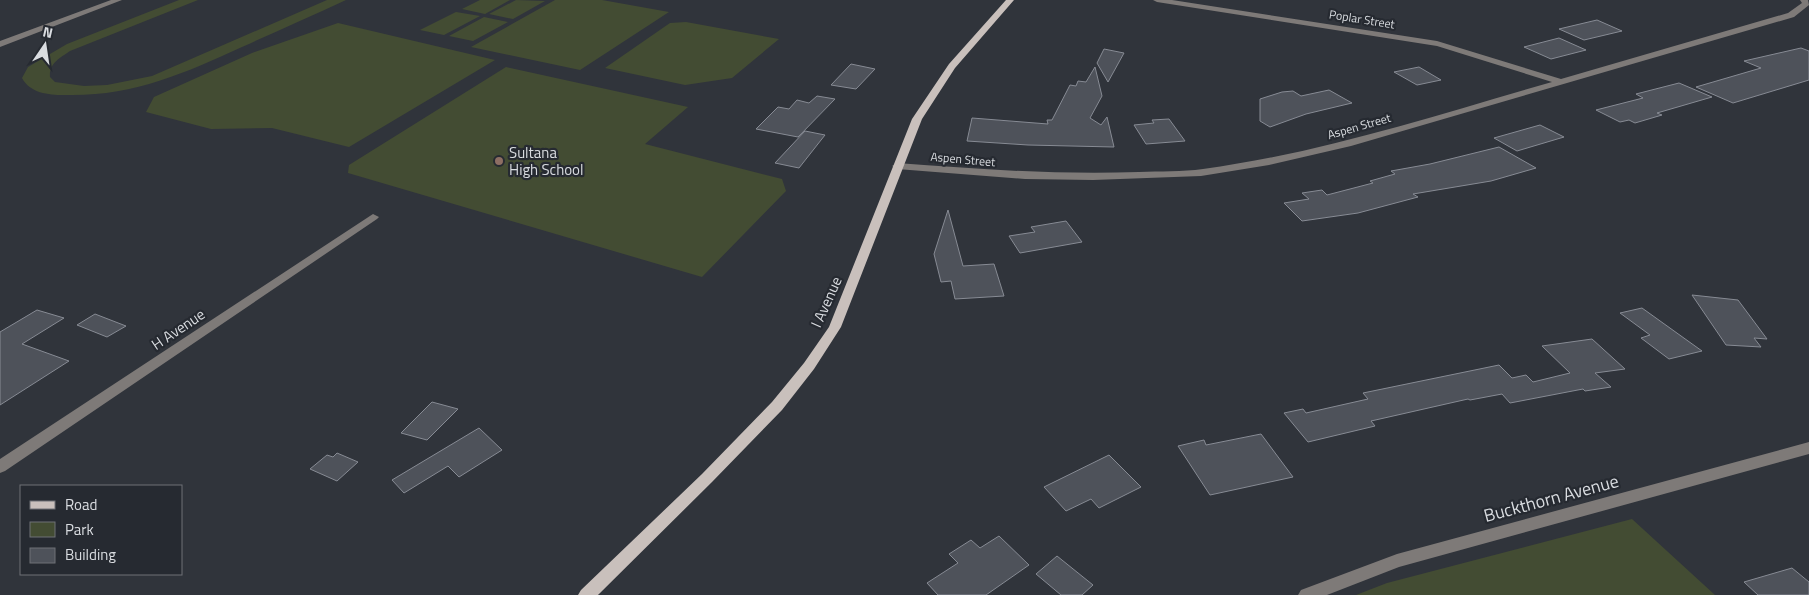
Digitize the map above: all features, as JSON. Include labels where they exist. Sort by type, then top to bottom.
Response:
[{"type":"main road","name":"I Avenue","points":[[587,595],[707,478],[777,406],[809,366],[835,328],[917,118],[929,98],[963,53],[1010,0]]},
{"type":"street","points":[[0,44],[118,0]]},
{"type":"street","name":"Poplar Street","points":[[1157,0],[1437,44],[1559,81]]},
{"type":"street","name":"Aspen Street","points":[[897,166],[1025,176],[1131,177],[1201,173],[1269,162],[1347,144],[1791,15],[1806,4],[1804,0]]},
{"type":"street","name":"H Avenue","points":[[0,467],[373,217]]},
{"type":"street","name":"Buckthorn Avenue","points":[[1307,595],[1397,561],[1809,448]]},
{"type":"green space","points":[[179,0],[198,0],[70,51],[53,64],[50,77],[55,82],[84,86],[107,85],[152,76],[327,0],[346,0],[199,66],[134,88],[88,95],[52,94],[35,90],[25,83],[22,78],[28,67],[67,44]]},
{"type":"green space","points":[[480,0],[510,0],[485,14],[462,9]]},
{"type":"green space","points":[[516,0],[545,1],[513,19],[489,14]]},
{"type":"green space","points":[[555,0],[602,0],[669,12],[580,70],[471,47]]},
{"type":"green space","points":[[456,12],[480,16],[444,35],[420,30]]},
{"type":"green space","points":[[484,17],[508,22],[473,41],[449,36]]},
{"type":"green space","points":[[686,22],[779,39],[732,78],[685,85],[605,68],[670,23]]},
{"type":"green space","points":[[338,23],[495,60],[349,147],[272,128],[211,129],[146,112],[154,97],[252,53]]},
{"type":"green space","points":[[506,67],[688,107],[645,144],[782,179],[786,191],[702,277],[348,173],[349,165]]},
{"type":"green space","points":[[1632,519],[1715,595],[1356,595],[1387,583]]},
{"type":"building","points":[[1597,20],[1622,31],[1584,40],[1559,29]]},
{"type":"building","points":[[1559,38],[1586,50],[1551,59],[1524,47]]},
{"type":"building","points":[[1801,48],[1809,51],[1809,80],[1733,103],[1696,87],[1761,68],[1744,61]]},
{"type":"building","points":[[1104,49],[1124,53],[1108,82],[1097,63]]},
{"type":"building","points":[[851,64],[875,69],[856,89],[831,85]]},
{"type":"building","points":[[1095,67],[1102,96],[1090,118],[1101,125],[1107,117],[1114,147],[1028,145],[967,141],[972,118],[1048,124],[1047,120],[1052,120],[1070,85],[1076,86],[1078,81],[1086,82]]},
{"type":"building","points":[[1419,67],[1441,80],[1417,85],[1394,72]]},
{"type":"building","points":[[1679,83],[1712,97],[1657,113],[1662,115],[1635,123],[1629,120],[1620,122],[1596,110],[1643,98],[1636,94]]},
{"type":"building","points":[[1329,90],[1352,103],[1306,114],[1270,127],[1260,121],[1260,99],[1282,92],[1293,91],[1301,96]]},
{"type":"building","points":[[817,96],[835,99],[798,137],[756,129],[778,107],[789,109],[797,100],[809,103]]},
{"type":"building","points":[[1169,119],[1185,141],[1146,144],[1134,125],[1154,123],[1152,120]]},
{"type":"building","points":[[1540,125],[1564,137],[1517,151],[1494,138]]},
{"type":"building","points":[[805,131],[825,135],[799,168],[775,163]]},
{"type":"building","points":[[1499,147],[1536,168],[1491,181],[1413,194],[1418,197],[1358,213],[1302,221],[1284,203],[1309,199],[1302,193],[1322,190],[1327,195],[1373,183],[1370,181],[1395,174],[1391,171],[1430,164]]},
{"type":"building","points":[[948,210],[963,266],[994,264],[1004,296],[955,299],[951,281],[941,282],[934,254]]},
{"type":"building","points":[[1066,221],[1082,242],[1020,253],[1009,236],[1035,232],[1031,227]]},
{"type":"building","points":[[1692,295],[1738,300],[1767,339],[1754,338],[1761,347],[1726,345]]},
{"type":"building","points":[[1642,308],[1702,351],[1669,359],[1641,338],[1650,335],[1620,313]]},
{"type":"building","points":[[37,310],[64,318],[22,344],[69,361],[0,405],[0,332]]},
{"type":"building","points":[[95,314],[126,326],[107,337],[77,325]]},
{"type":"building","points":[[1592,339],[1625,369],[1595,373],[1611,387],[1585,391],[1583,389],[1510,403],[1502,394],[1468,399],[1371,421],[1375,426],[1308,442],[1284,413],[1303,409],[1306,413],[1368,399],[1363,393],[1499,365],[1512,378],[1526,375],[1533,382],[1570,373],[1542,346]]},
{"type":"building","points":[[432,402],[458,409],[427,440],[401,433]]},
{"type":"building","points":[[479,428],[502,450],[459,477],[448,466],[404,493],[392,480]]},
{"type":"building","points":[[1261,434],[1293,477],[1210,495],[1178,446],[1204,440],[1206,445]]},
{"type":"building","points":[[337,453],[358,462],[337,481],[310,469],[327,455],[333,457]]},
{"type":"building","points":[[1109,455],[1141,487],[1099,508],[1091,499],[1066,511],[1044,487]]},
{"type":"building","points":[[999,536],[1029,565],[986,595],[938,595],[927,583],[958,563],[949,554],[971,540],[980,548]]},
{"type":"building","points":[[1057,556],[1093,585],[1082,595],[1061,595],[1036,574]]},
{"type":"building","points":[[1792,568],[1809,582],[1809,595],[1758,595],[1744,582]]},
{"type":"place","name":"Sultana High School","points":[[499,161]]}]
